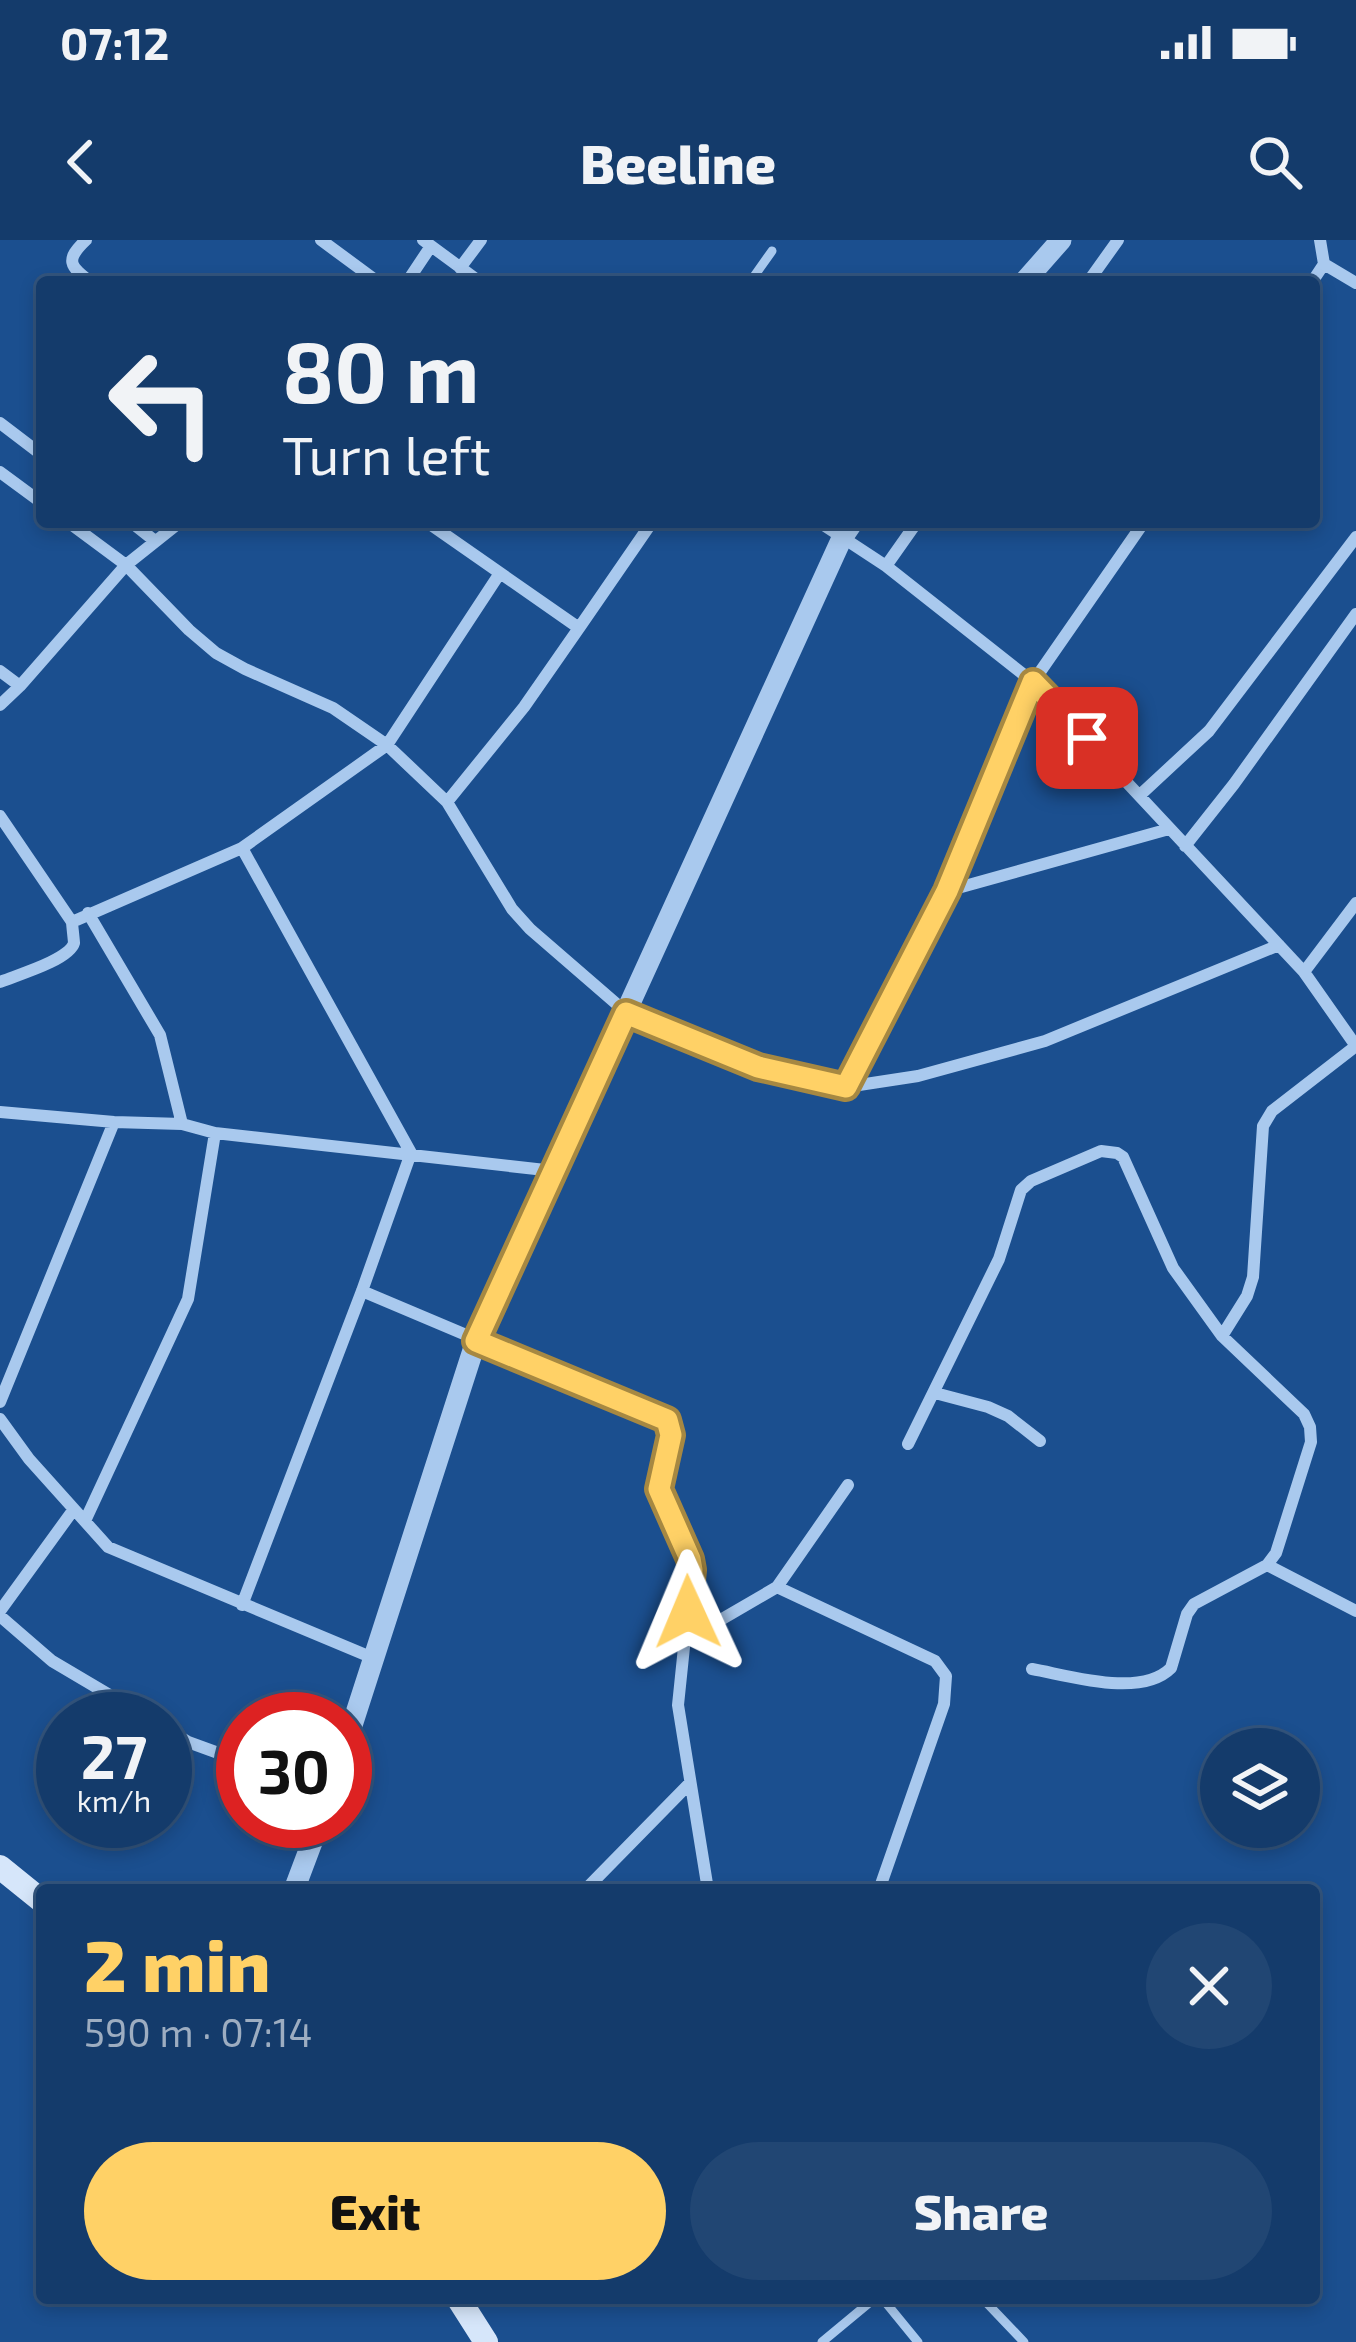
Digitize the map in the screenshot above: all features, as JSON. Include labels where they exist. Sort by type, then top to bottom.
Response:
[{"type":"main road","points":[[0,1867],[36,1896]]},
{"type":"main road","points":[[469,2304],[486,2342]]},
{"type":"street","points":[[83,276],[71,261],[72,253],[86,240]]},
{"type":"street","points":[[321,240],[371,276]]},
{"type":"street","points":[[460,268],[481,240]]},
{"type":"street","points":[[1029,276],[1061,240]]},
{"type":"street","points":[[1092,276],[1118,240]]},
{"type":"street","points":[[1316,276],[1324,264],[1320,240]]},
{"type":"street","points":[[410,276],[428,243],[471,276]]},
{"type":"street","points":[[1324,264],[1356,283]]},
{"type":"street","points":[[0,423],[36,450]]},
{"type":"street","points":[[0,472],[36,499]]},
{"type":"street","points":[[76,528],[126,565],[216,653],[333,708],[387,745],[447,802],[512,909],[626,1013],[758,1067],[846,1087],[918,1076],[1045,1041],[1279,945]]},
{"type":"street","points":[[138,528],[155,541]]},
{"type":"street","points":[[0,705],[126,565],[173,528]]},
{"type":"street","points":[[436,528],[579,628]]},
{"type":"street","points":[[447,802],[524,707],[648,528]]},
{"type":"street","points":[[886,566],[913,528]]},
{"type":"street","points":[[846,1087],[947,891],[1033,682],[1140,528]]},
{"type":"street","points":[[363,1692],[476,1341],[848,530],[886,566],[1033,682],[1304,972],[1356,1046],[1272,1111],[1263,1126],[1252,1277],[1222,1336]]},
{"type":"street","points":[[1140,795],[1209,730],[1356,537]]},
{"type":"street","points":[[72,922],[242,848],[387,745],[500,573]]},
{"type":"street","points":[[1185,846],[1356,614]]},
{"type":"street","points":[[0,671],[20,686]]},
{"type":"street","points":[[0,815],[72,922],[74,942],[61,957],[0,982]]},
{"type":"street","points":[[947,891],[1168,830]]},
{"type":"street","points":[[242,848],[411,1153],[242,1605]]},
{"type":"street","points":[[1304,972],[1356,903]]},
{"type":"street","points":[[88,913],[160,1036],[182,1124]]},
{"type":"street","points":[[0,1112],[182,1124],[215,1133],[554,1171]]},
{"type":"street","points":[[0,1402],[114,1122]]},
{"type":"street","points":[[85,1521],[188,1299],[215,1133]]},
{"type":"street","points":[[908,1444],[999,1259],[1021,1190],[1030,1181],[1101,1151],[1123,1157],[1173,1268],[1222,1336],[1304,1414],[1311,1442],[1281,1540],[1267,1565],[1195,1604],[1187,1614],[1172,1668],[1160,1677],[1126,1684],[1032,1669]]},
{"type":"street","points":[[362,1291],[667,1420],[671,1435],[659,1489],[692,1570],[677,1696],[707,1884]]},
{"type":"street","points":[[934,1394],[988,1407],[1040,1441]]},
{"type":"street","points":[[0,1419],[29,1459],[108,1547],[374,1658]]},
{"type":"street","points":[[686,1640],[776,1587],[848,1485]]},
{"type":"street","points":[[74,1509],[0,1614],[52,1661],[104,1692]]},
{"type":"street","points":[[1267,1565],[1356,1611]]},
{"type":"street","points":[[776,1587],[934,1661],[946,1676],[944,1703],[881,1884]]},
{"type":"street","points":[[591,1884],[689,1784]]},
{"type":"street","points":[[296,1884],[310,1848]]},
{"type":"lane","points":[[754,276],[772,251]]},
{"type":"lane","points":[[822,2342],[871,2304]]},
{"type":"lane","points":[[884,2304],[918,2342]]},
{"type":"lane","points":[[988,2304],[1024,2342]]},
{"type":"route","points":[[688,1612],[690,1559],[659,1489],[671,1435],[667,1420],[476,1341],[626,1013],[758,1067],[846,1087],[947,891],[1033,682],[1087,738]]}]
